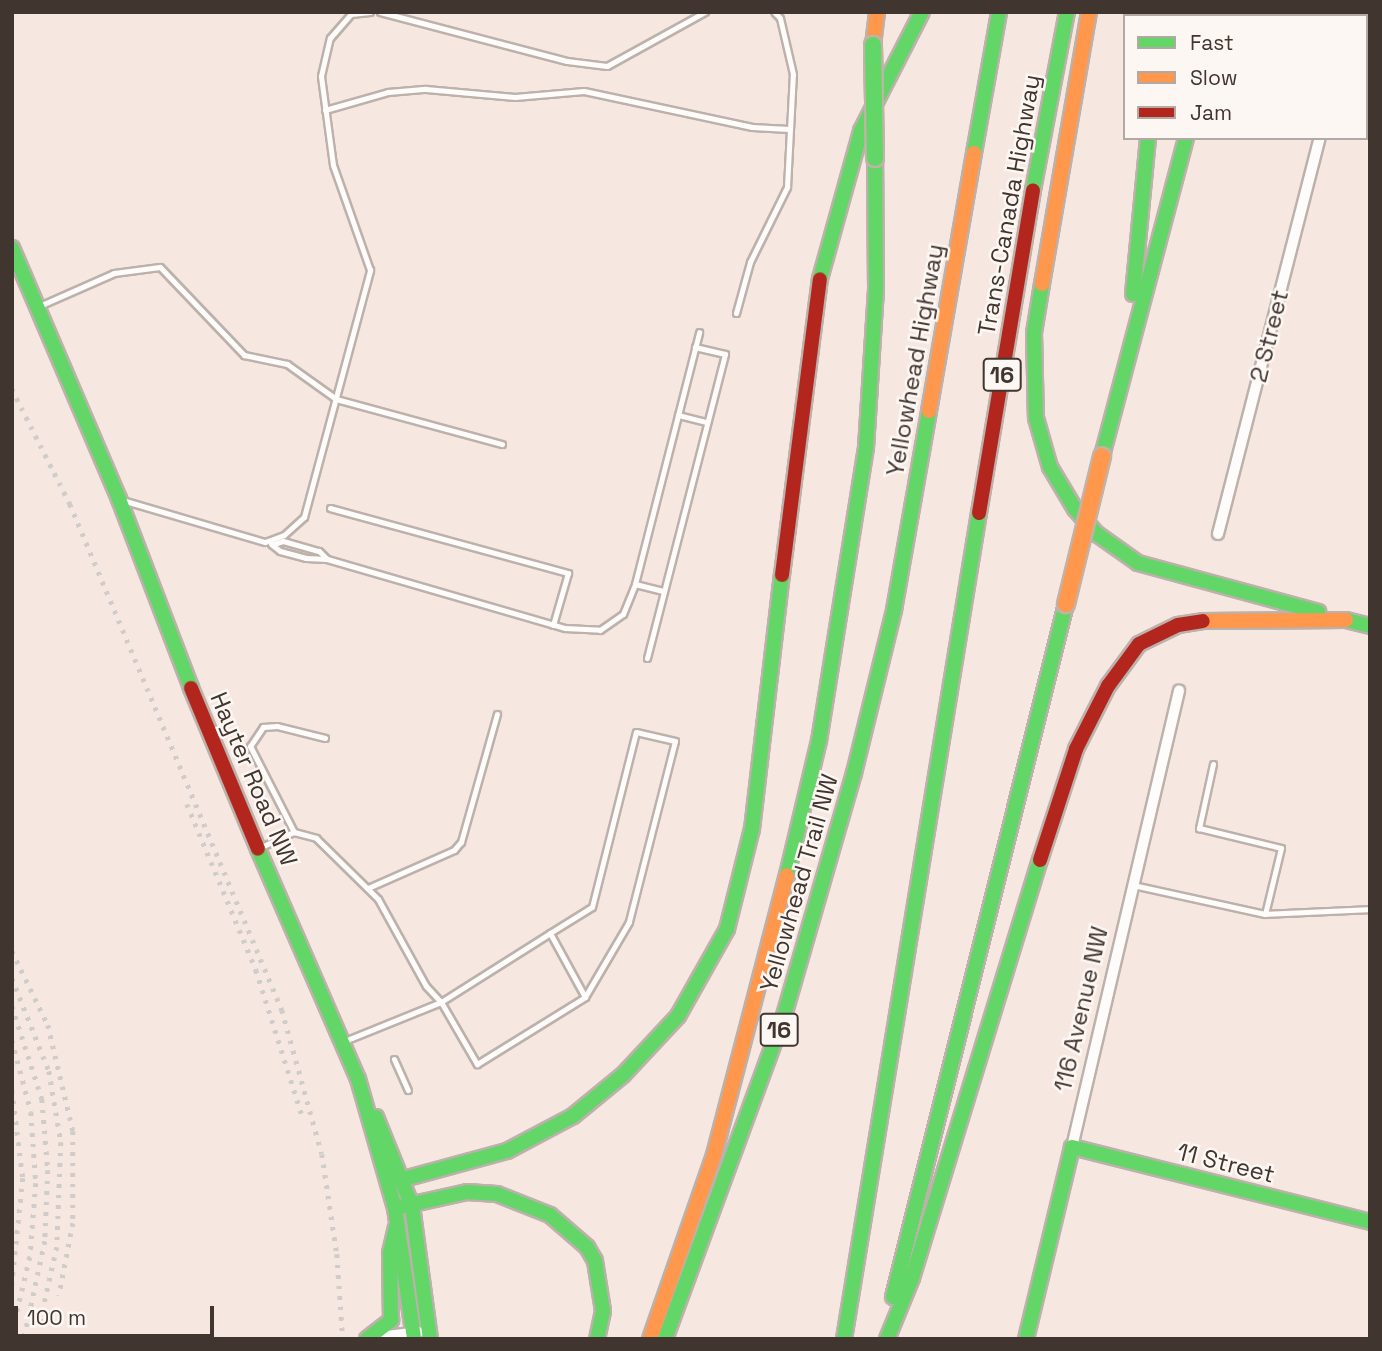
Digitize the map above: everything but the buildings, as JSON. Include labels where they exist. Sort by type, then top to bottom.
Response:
[{"type":"main road","points":[[650,1339],[714,1155],[758,999],[819,741],[866,448],[876,290],[872,12]]},
{"type":"main road","points":[[873,45],[877,12]]},
{"type":"main road","points":[[397,1181],[508,1151],[573,1116],[623,1075],[678,1016],[727,929],[752,829],[813,323],[827,243],[861,131],[922,12]]},
{"type":"main road","name":"Yellowhead Highway","points":[[868,713],[894,610],[999,12]]},
{"type":"main road","name":"Trans-Canada Highway","points":[[844,1339],[1026,228],[1067,12]]},
{"type":"main road","points":[[1089,12],[1034,333],[1036,418],[1049,467],[1075,509],[1097,534],[1138,563],[1370,626]]},
{"type":"main road","points":[[1123,368],[1148,140]]},
{"type":"main road","points":[[885,1339],[1123,368],[1184,140]]},
{"type":"main road","name":"Hayter Road NW","points":[[12,248],[118,499],[258,849],[342,1042],[397,1181]]},
{"type":"main road","points":[[885,1339],[912,1278],[1058,799],[1076,748],[1108,686],[1139,644],[1178,625],[1210,620],[1346,620]]},
{"type":"main road","name":"Yellowhead Trail NW","points":[[665,1339],[793,987],[829,871],[868,713]]},
{"type":"main road","name":"11 Street","points":[[1072,1147],[1370,1222]]},
{"type":"main road","name":"116 Avenue NW","points":[[1026,1339],[1072,1147]]},
{"type":"main road","points":[[397,1181],[412,1206],[421,1335]]},
{"type":"main road","points":[[367,1339],[391,1320],[390,1253],[396,1214],[397,1181]]},
{"type":"main road","points":[[396,1214],[412,1206],[467,1192],[497,1194],[550,1215],[587,1247],[595,1261],[603,1311],[597,1339]]},
{"type":"main road","points":[[396,1214],[421,1335]]},
{"type":"street","name":"2 Street","points":[[1218,534],[1319,140]]},
{"type":"street","name":"116 Avenue NW","points":[[1072,1147],[1179,690]]},
{"type":"street","points":[[367,1339],[421,1335]]},
{"type":"lane","points":[[265,542],[284,535],[304,517],[370,271],[333,165],[321,76],[330,38],[351,14],[370,12]]},
{"type":"lane","points":[[380,12],[566,61],[607,66],[705,12]]},
{"type":"lane","points":[[736,313],[750,262],[787,187],[793,74],[780,18],[774,12]]},
{"type":"lane","points":[[326,110],[388,92],[426,89],[514,97],[584,91],[752,127],[789,129]]},
{"type":"lane","points":[[37,307],[114,273],[160,267],[244,355],[287,364],[335,399],[502,444]]},
{"type":"lane","points":[[274,544],[280,551],[317,561],[327,559],[554,625],[600,630],[623,614],[635,584],[699,332]]},
{"type":"lane","points":[[647,658],[725,354],[695,347]]},
{"type":"lane","points":[[678,415],[707,422]]},
{"type":"lane","points":[[118,499],[265,542],[274,544],[283,541],[319,551],[327,559]]},
{"type":"lane","points":[[330,508],[568,573],[554,625]]},
{"type":"lane","points":[[635,584],[664,591]]},
{"type":"lane","points":[[368,888],[454,850],[461,842],[497,713]]},
{"type":"lane","points":[[294,832],[250,746],[262,727],[325,738]]},
{"type":"lane","points":[[258,849],[294,832],[316,838],[368,888],[426,986],[441,1002],[477,1064],[585,997],[629,922],[675,741],[636,732],[592,907],[441,1002],[342,1042]]},
{"type":"lane","points":[[1213,764],[1199,828],[1281,848],[1265,914]]},
{"type":"lane","points":[[1133,886],[1265,914],[1370,909]]},
{"type":"lane","points":[[550,933],[585,997]]},
{"type":"lane","points":[[394,1059],[408,1090]]},
{"type":"railway","points":[[12,389],[70,504],[282,1010],[322,1154],[337,1254],[343,1339]]},
{"type":"railway","points":[[187,804],[256,970],[302,1115]]},
{"type":"railway","points":[[12,951],[48,1025],[73,1131],[73,1223],[59,1296]]},
{"type":"railway","points":[[12,978],[49,1071],[61,1142],[57,1247],[39,1327]]},
{"type":"railway","points":[[12,1006],[42,1099],[48,1170],[45,1241],[24,1339]]},
{"type":"railway","points":[[12,1040],[31,1112],[36,1183],[30,1257],[12,1333]]},
{"type":"railway","points":[[12,1090],[23,1178],[12,1284]]},
{"type":"traffic: fast","points":[[820,279],[861,131],[922,12]]},
{"type":"traffic: fast","points":[[974,153],[999,12]]},
{"type":"traffic: fast","points":[[1033,190],[1067,12]]},
{"type":"traffic: fast","points":[[873,45],[875,158]]},
{"type":"traffic: fast","points":[[1133,294],[1148,140]]},
{"type":"traffic: fast","points":[[1102,456],[1185,140]]},
{"type":"traffic: fast","points":[[787,875],[819,741],[866,448],[876,290],[875,158]]},
{"type":"traffic: fast","points":[[12,248],[119,499],[191,688]]},
{"type":"traffic: fast","points":[[1042,284],[1034,333],[1036,418],[1050,467],[1075,509],[1097,534],[1138,563],[1318,612]]},
{"type":"traffic: fast","points":[[665,1339],[783,1019],[854,773],[894,610],[929,411]]},
{"type":"traffic: fast","points":[[844,1339],[979,513]]},
{"type":"traffic: fast","points":[[389,1183],[507,1151],[573,1116],[623,1075],[678,1016],[727,929],[752,829],[782,575]]},
{"type":"traffic: fast","points":[[893,1297],[1066,604]]},
{"type":"traffic: fast","points":[[1346,620],[1370,626]]},
{"type":"traffic: fast","points":[[258,849],[358,1079],[395,1208],[414,1339]]},
{"type":"traffic: fast","points":[[887,1339],[912,1278],[1040,860]]},
{"type":"traffic: fast","points":[[376,1117],[412,1206],[430,1339]]},
{"type":"traffic: fast","points":[[1026,1339],[1072,1147],[1370,1222]]},
{"type":"traffic: fast","points":[[395,1208],[467,1192],[497,1194],[550,1215],[587,1247],[595,1261],[603,1311],[597,1339]]},
{"type":"traffic: fast","points":[[367,1339],[391,1320],[390,1253],[396,1228]]},
{"type":"traffic: slow","points":[[873,45],[877,12]]},
{"type":"traffic: slow","points":[[1042,284],[1089,12]]},
{"type":"traffic: slow","points":[[929,411],[974,153]]},
{"type":"traffic: slow","points":[[1066,604],[1102,456]]},
{"type":"traffic: slow","points":[[1203,621],[1346,620]]},
{"type":"traffic: slow","points":[[650,1339],[714,1155],[787,875]]},
{"type":"traffic: jam","points":[[979,513],[1033,190]]},
{"type":"traffic: jam","points":[[782,575],[820,279]]},
{"type":"traffic: jam","points":[[1040,860],[1076,749],[1108,686],[1139,644],[1178,625],[1203,621]]},
{"type":"traffic: jam","points":[[191,688],[258,849]]}]
